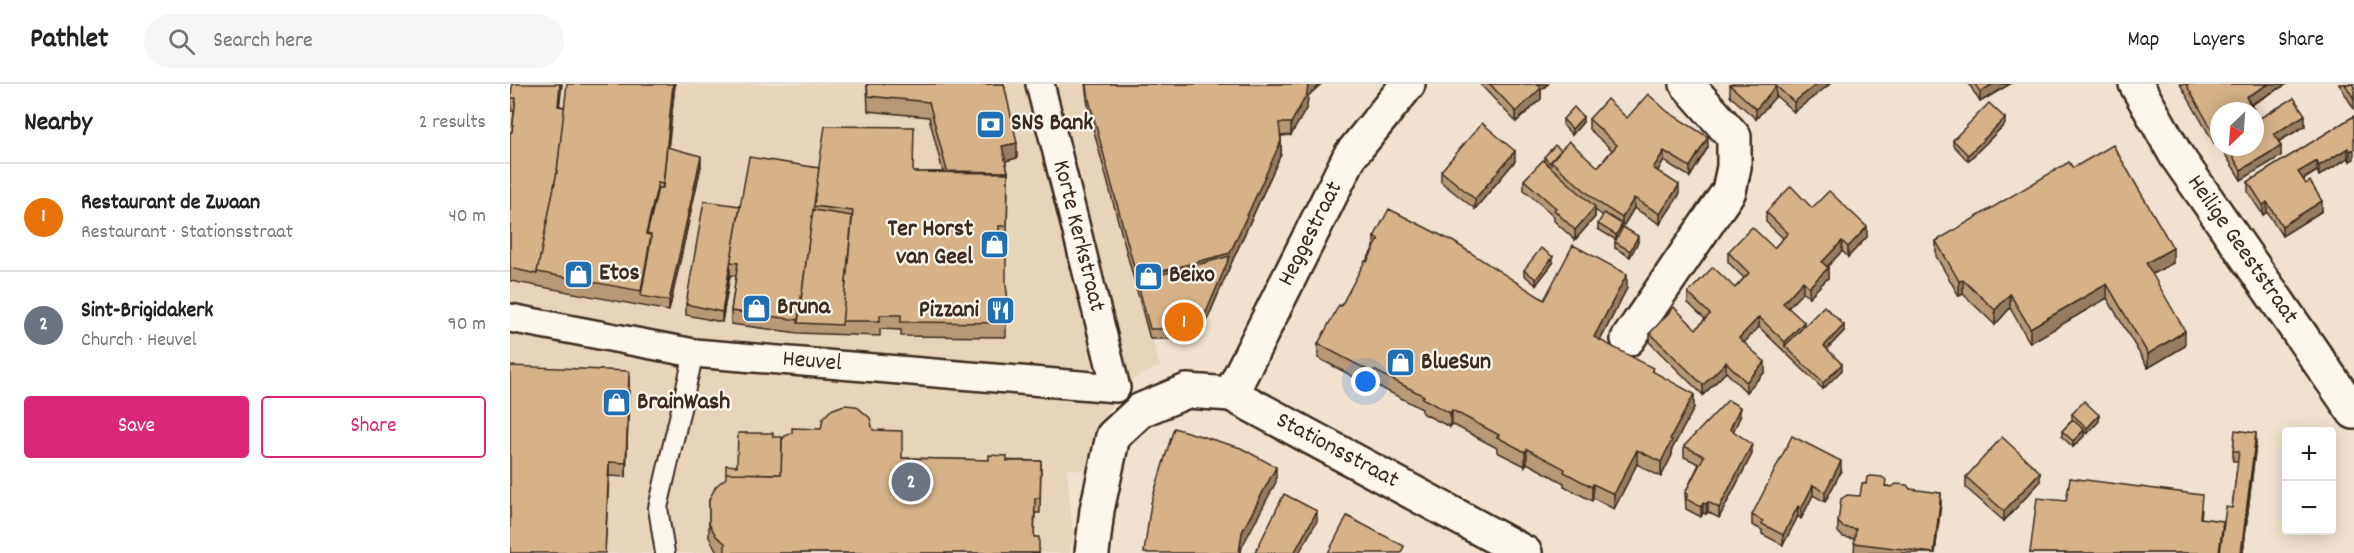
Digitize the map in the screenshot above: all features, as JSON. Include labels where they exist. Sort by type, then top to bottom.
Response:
[{"type":"street","name":"Korte Kerkstraat","points":[[1040,84],[1116,388]]},
{"type":"street","name":"Heggestraat","points":[[1230,394],[1350,156],[1408,84]]},
{"type":"street","points":[[1628,339],[1729,191],[1734,167],[1734,136],[1687,84]]},
{"type":"street","name":"Heilige Geeststraat","points":[[2136,84],[2176,155],[2354,412]]},
{"type":"street","name":"Heuvel","points":[[510,318],[694,353],[1116,388]]},
{"type":"street","name":"Stationsstraat","points":[[1092,553],[1097,510],[1113,436],[1142,410],[1187,391],[1230,394],[1525,553]]},
{"type":"lane","points":[[665,553],[658,508],[694,353]]},
{"type":"shaded area","points":[[510,84],[1085,84],[1088,107],[1113,203],[1160,366],[1129,381],[1093,432],[1094,471],[1067,469],[1073,536],[1070,553],[510,553]]},
{"type":"building","points":[[512,84],[560,84],[558,106],[565,107],[557,172],[537,274],[510,268],[510,132],[512,132],[516,98],[511,98]]},
{"type":"building","points":[[567,84],[673,84],[663,184],[658,183],[646,234],[651,235],[641,291],[537,272],[557,172]]},
{"type":"building","points":[[867,84],[1004,84],[1017,143],[1002,146],[1008,172],[947,171],[929,102],[868,96]]},
{"type":"building","points":[[1087,84],[1308,84],[1307,94],[1291,123],[1279,123],[1281,141],[1230,253],[1137,278],[1089,100]]},
{"type":"building","points":[[1490,84],[1537,84],[1541,88],[1516,112]]},
{"type":"building","points":[[1817,84],[1794,102],[1776,86],[1756,109],[1730,85]]},
{"type":"building","points":[[1975,84],[1993,84],[1980,92]]},
{"type":"building","points":[[2186,84],[2269,84],[2246,97],[2249,102],[2210,102],[2210,126]]},
{"type":"building","points":[[2345,84],[2354,84],[2354,99]]},
{"type":"building","points":[[1648,94],[1668,112],[1708,137],[1690,167],[1664,151],[1653,168],[1679,185],[1660,214],[1634,198],[1622,218],[1599,203],[1551,161],[1569,141],[1598,167],[1617,145],[1589,119],[1607,99],[1627,118]]},
{"type":"building","points":[[2294,98],[2305,115],[2274,134],[2281,146],[2241,170],[2232,156],[2264,156],[2264,116]]},
{"type":"building","points":[[1989,103],[2005,118],[1968,155],[1953,140]]},
{"type":"building","points":[[1574,107],[1583,117],[1572,129],[1563,119]]},
{"type":"building","points":[[2354,116],[2354,149],[2350,151],[2348,148],[2319,166],[2317,161],[2298,172],[2306,184],[2310,181],[2322,201],[2282,226],[2267,202],[2263,205],[2248,182]]},
{"type":"building","points":[[1482,123],[1515,151],[1475,199],[1441,171]]},
{"type":"building","points":[[825,126],[914,127],[913,172],[1008,173],[1007,226],[999,226],[998,255],[1006,255],[1009,309],[1006,309],[1006,323],[901,322],[901,315],[880,315],[880,321],[842,321],[853,211],[813,206]]},
{"type":"building","points":[[1555,145],[1561,150],[1551,164],[1544,157]]},
{"type":"building","points":[[2113,145],[2173,248],[2146,263],[2185,331],[2148,354],[2107,284],[2030,328],[2010,294],[1995,310],[1963,280],[1959,281],[1936,241],[2069,162],[2073,168]]},
{"type":"building","points":[[667,147],[701,156],[669,301],[641,296],[651,239],[651,235],[647,234],[658,188],[663,188]]},
{"type":"building","points":[[749,157],[819,168],[798,320],[731,311],[738,263],[730,262]]},
{"type":"building","points":[[1543,160],[1595,207],[1575,230],[1554,210],[1556,208],[1524,180]]},
{"type":"building","points":[[1791,186],[1812,208],[1829,191],[1867,227],[1848,247],[1842,241],[1822,262],[1828,268],[1809,287],[1803,281],[1783,303],[1804,322],[1785,342],[1759,317],[1739,338],[1765,362],[1746,382],[1726,362],[1703,385],[1650,333],[1674,307],[1696,329],[1710,314],[1688,293],[1713,267],[1735,288],[1749,273],[1728,252],[1752,227],[1774,248],[1788,233],[1766,212]]},
{"type":"building","points":[[704,201],[740,206],[722,312],[686,304]]},
{"type":"building","points":[[1389,209],[1454,242],[1544,300],[1573,245],[1627,274],[1594,337],[1653,368],[1652,371],[1694,394],[1670,439],[1672,440],[1661,462],[1637,450],[1614,494],[1593,484],[1592,487],[1564,472],[1565,469],[1527,449],[1525,452],[1452,410],[1450,413],[1422,398],[1424,396],[1374,370],[1373,373],[1318,344],[1365,261],[1367,262],[1379,239],[1374,237]]},
{"type":"building","points":[[813,210],[852,216],[842,325],[798,323]]},
{"type":"building","points":[[1604,213],[1622,224],[1616,235],[1598,224]]},
{"type":"building","points":[[1623,227],[1638,236],[1630,251],[1615,242]]},
{"type":"building","points":[[1541,248],[1553,257],[1536,279],[1524,270]]},
{"type":"building","points":[[1230,256],[1199,329],[1150,329],[1137,281]]},
{"type":"building","points":[[1824,306],[1844,325],[1824,346],[1842,364],[1823,383],[1785,346]]},
{"type":"building","points":[[510,366],[629,371],[626,463],[609,462],[605,553],[510,553]]},
{"type":"building","points":[[1728,400],[1740,407],[1730,429],[1752,444],[1719,508],[1708,502],[1703,503],[1701,507],[1686,499],[1688,494],[1685,493],[1704,456],[1684,446]]},
{"type":"building","points":[[2084,401],[2099,415],[2087,428],[2072,414]]},
{"type":"building","points":[[844,405],[856,406],[870,418],[873,430],[902,431],[902,458],[989,460],[989,455],[1007,456],[1007,461],[1041,461],[1040,498],[1035,498],[1034,537],[1039,537],[1039,553],[725,553],[725,543],[716,536],[709,523],[709,500],[716,486],[726,478],[726,473],[781,474],[782,440],[792,433],[792,428],[821,429],[823,418],[831,410]]},
{"type":"building","points":[[2073,420],[2084,430],[2073,441],[2062,431]]},
{"type":"building","points":[[1174,428],[1241,448],[1276,467],[1242,532],[1239,553],[1144,553],[1151,503]]},
{"type":"building","points":[[2235,430],[2256,433],[2241,553],[2220,553],[2226,507],[2232,508],[2239,451],[2233,451]]},
{"type":"building","points":[[738,433],[773,433],[773,437],[782,437],[781,474],[726,473],[726,465],[737,466]]},
{"type":"building","points":[[1792,436],[1841,461],[1825,492],[1813,485],[1801,509],[1798,506],[1783,535],[1762,524],[1763,521],[1752,515]]},
{"type":"building","points":[[2002,437],[2040,472],[2004,511],[1966,477]]},
{"type":"building","points":[[1867,477],[1882,477],[1886,480],[1885,486],[1907,485],[1910,489],[1941,493],[1934,553],[1854,543],[1856,529],[1843,527],[1838,522],[1841,499],[1847,495],[1860,496],[1862,483],[1866,484]]},
{"type":"building","points":[[2070,478],[2202,495],[2200,518],[2223,521],[2219,553],[2030,553],[2037,498],[2066,501]]},
{"type":"building","points":[[1284,494],[1317,511],[1294,553],[1255,553]]},
{"type":"building","points":[[1347,516],[1404,546],[1401,553],[1328,553]]},
{"type":"place","name":"SNS Bank","points":[[990,124]]},
{"type":"place","name":"Ter Horst van Geel","points":[[994,244]]},
{"type":"place","name":"Etos","points":[[578,274]]},
{"type":"place","name":"Beixo","points":[[1148,276]]},
{"type":"place","name":"Bruna","points":[[756,308]]},
{"type":"place","name":"Pizzani","points":[[1000,311]]},
{"type":"place","name":"Restaurant de Zwaan","points":[[1184,322]]},
{"type":"place","name":"BlueSun","points":[[1400,363]]},
{"type":"place","name":"BrainWash","points":[[616,403]]},
{"type":"place","name":"Sint-Brigidakerk","points":[[911,482]]}]
